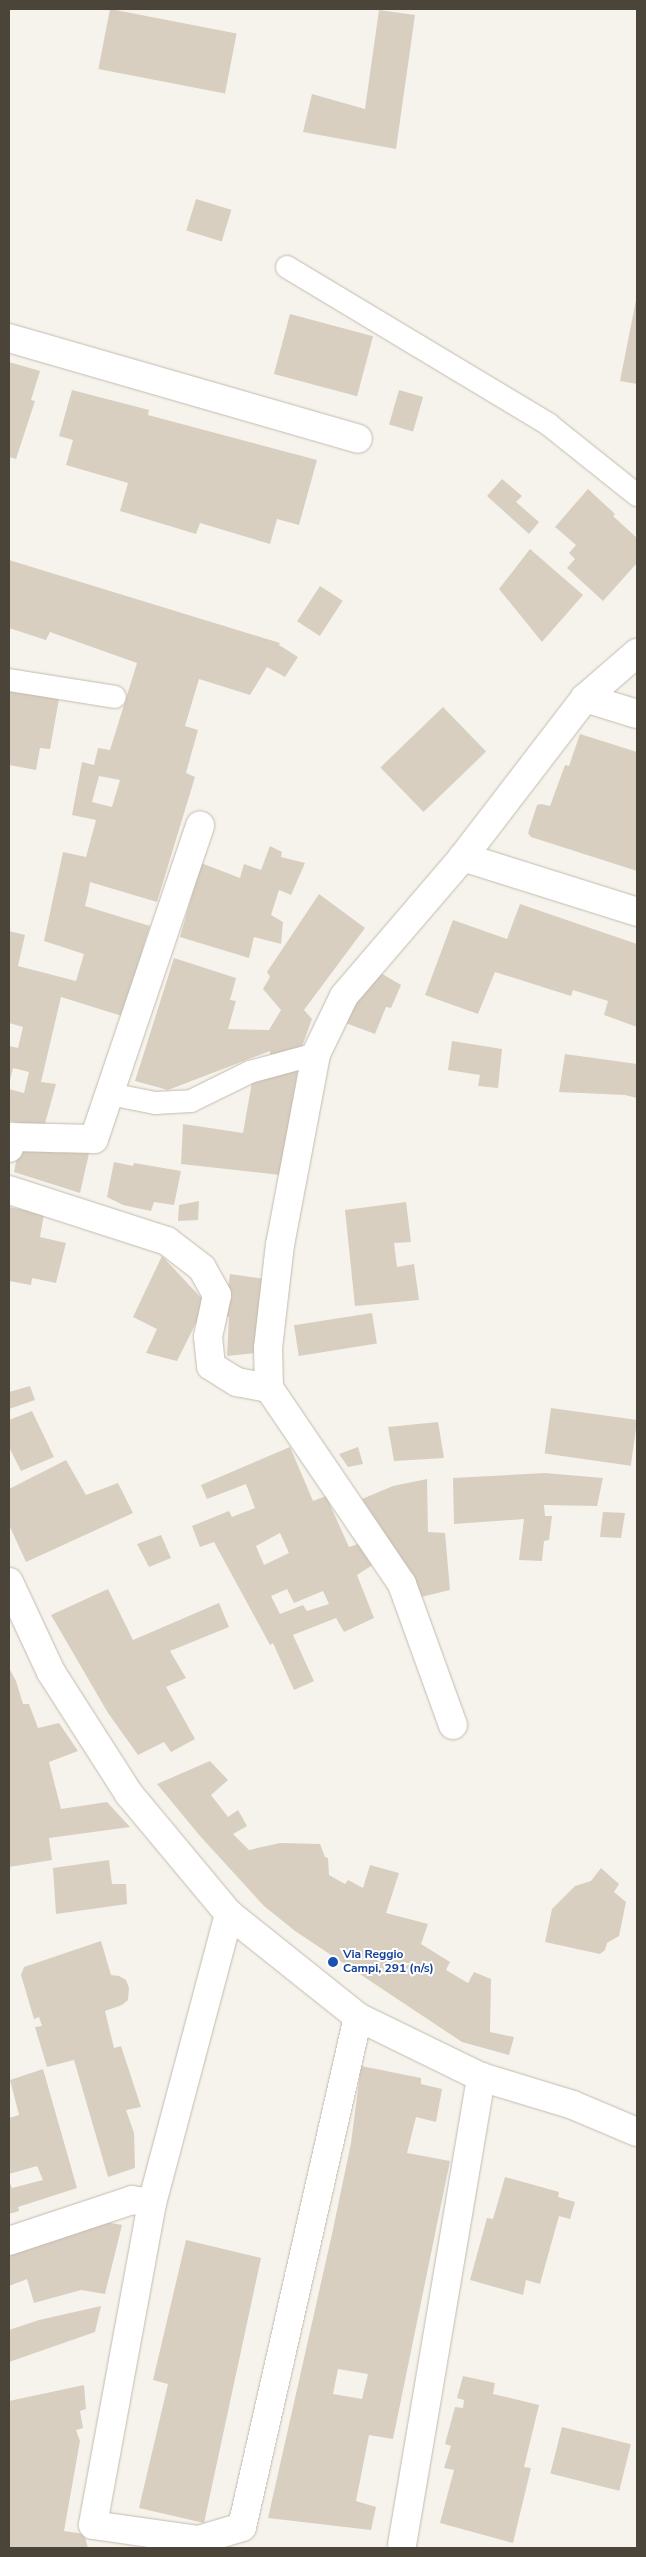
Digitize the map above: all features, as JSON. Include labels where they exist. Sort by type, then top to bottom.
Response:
[{"type":"street","points":[[9,338],[358,439]]},
{"type":"street","points":[[453,1725],[402,1584],[269,1388],[268,1348],[280,1245],[316,1054],[344,996],[463,857],[584,698],[637,653]]},
{"type":"street","points":[[584,698],[637,714]]},
{"type":"street","points":[[9,1148],[11,1137],[94,1139],[200,825]]},
{"type":"street","points":[[463,857],[637,912]]},
{"type":"street","points":[[9,1190],[167,1241],[202,1268],[217,1295],[208,1337],[211,1366],[237,1382],[269,1388]]},
{"type":"street","points":[[9,1582],[52,1672],[129,1794],[229,1914],[358,2016],[481,2077],[573,2105],[637,2132]]},
{"type":"street","points":[[229,1914],[152,2203],[93,2525],[199,2540],[242,2527],[358,2016]]},
{"type":"street","points":[[402,2545],[481,2077]]},
{"type":"street","points":[[9,2241],[132,2200],[152,2203]]},
{"type":"lane","points":[[287,267],[548,424],[637,495]]},
{"type":"lane","points":[[9,680],[115,697]]},
{"type":"lane","points":[[110,1094],[154,1103],[191,1102],[250,1072],[316,1054]]},
{"type":"building","points":[[110,9],[237,34],[225,93],[98,69]]},
{"type":"building","points":[[379,10],[415,15],[396,149],[303,132],[312,94],[365,109]]},
{"type":"building","points":[[196,199],[231,210],[222,241],[186,231]]},
{"type":"building","points":[[637,300],[637,384],[620,381]]},
{"type":"building","points":[[290,314],[373,336],[357,396],[274,374]]},
{"type":"building","points":[[9,362],[40,371],[31,400],[35,401],[16,459],[9,457]]},
{"type":"building","points":[[72,390],[149,410],[148,415],[317,460],[299,525],[277,519],[270,544],[200,523],[196,534],[120,511],[128,483],[66,465],[73,440],[59,436]]},
{"type":"building","points":[[399,390],[423,397],[413,431],[389,425]]},
{"type":"building","points":[[502,479],[522,496],[516,502],[539,522],[529,534],[487,496]]},
{"type":"building","points":[[588,489],[637,538],[637,563],[603,601],[567,568],[575,559],[569,553],[576,545],[555,527]]},
{"type":"building","points":[[530,549],[583,595],[542,642],[499,589]]},
{"type":"building","points":[[9,560],[280,643],[279,645],[298,657],[285,677],[267,667],[250,695],[199,679],[185,726],[198,730],[186,773],[195,777],[157,902],[90,882],[85,906],[150,926],[122,1016],[61,997],[41,1082],[56,1084],[44,1127],[9,1121],[9,1089],[24,1093],[29,1072],[13,1068],[9,1085],[9,1046],[18,1048],[23,1027],[9,1023],[9,931],[25,935],[18,966],[76,981],[84,954],[44,941],[63,852],[86,857],[96,820],[72,815],[82,762],[94,765],[98,748],[110,750],[137,663],[50,632],[46,640],[9,628]],"holes":[[[99,776],[120,780],[112,807],[92,802]]]},
{"type":"building","points":[[320,586],[343,601],[320,636],[297,621]]},
{"type":"building","points":[[9,691],[59,699],[50,749],[40,748],[36,770],[9,765]]},
{"type":"building","points":[[443,707],[486,752],[423,812],[380,767]]},
{"type":"building","points":[[580,734],[637,752],[637,871],[531,837],[528,833],[537,805],[550,806],[565,765],[569,766]]},
{"type":"building","points":[[270,846],[282,852],[281,857],[305,863],[291,895],[279,890],[271,915],[283,922],[281,944],[254,937],[249,958],[180,937],[201,863],[240,878],[244,864],[261,870]]},
{"type":"building","points":[[319,894],[365,928],[304,1010],[312,1019],[300,1052],[271,1062],[270,1051],[168,1090],[135,1081],[174,958],[236,978],[230,1000],[236,1001],[228,1029],[269,1030],[281,1010],[263,989],[270,977],[267,972]]},
{"type":"building","points":[[520,904],[637,944],[637,1027],[604,1015],[608,1001],[573,990],[571,996],[495,972],[478,1014],[425,995],[453,920],[507,939]]},
{"type":"building","points":[[379,972],[401,985],[391,1008],[386,1007],[375,1034],[343,1022],[351,1003]]},
{"type":"building","points":[[452,1041],[502,1049],[498,1088],[478,1086],[480,1075],[448,1070]]},
{"type":"building","points":[[565,1054],[637,1064],[637,1098],[625,1095],[559,1092]]},
{"type":"building","points":[[299,1064],[280,1175],[181,1164],[183,1124],[243,1133],[253,1076]]},
{"type":"building","points":[[59,1146],[90,1149],[80,1193],[14,1172],[19,1147],[58,1153]]},
{"type":"building","points":[[114,1162],[133,1166],[134,1163],[181,1171],[174,1205],[154,1202],[151,1211],[123,1205],[107,1197]]},
{"type":"building","points":[[199,1201],[198,1220],[178,1221],[179,1205]]},
{"type":"building","points":[[406,1202],[411,1242],[394,1243],[397,1267],[414,1264],[419,1300],[355,1306],[345,1210]]},
{"type":"building","points":[[9,1207],[44,1214],[40,1237],[66,1243],[56,1283],[32,1278],[31,1285],[9,1281]]},
{"type":"building","points":[[162,1256],[206,1303],[177,1361],[146,1353],[157,1329],[133,1317]]},
{"type":"building","points":[[230,1274],[265,1279],[257,1353],[227,1356],[229,1317],[224,1317]]},
{"type":"building","points":[[372,1313],[377,1344],[299,1356],[294,1325]]},
{"type":"building","points":[[30,1386],[35,1400],[9,1409],[9,1392]]},
{"type":"building","points":[[551,1408],[637,1420],[631,1466],[545,1454]]},
{"type":"building","points":[[32,1411],[54,1457],[21,1471],[9,1447],[9,1420]]},
{"type":"building","points":[[438,1422],[444,1458],[394,1461],[388,1427]]},
{"type":"building","points":[[290,1447],[313,1501],[326,1496],[349,1547],[364,1542],[374,1564],[357,1575],[374,1618],[344,1632],[336,1618],[293,1635],[314,1681],[294,1690],[273,1643],[270,1645],[214,1542],[200,1547],[192,1526],[229,1511],[232,1517],[255,1508],[246,1484],[207,1499],[201,1485]],"holes":[[[280,1533],[289,1553],[264,1565],[256,1546]],[[287,1589],[294,1603],[323,1591],[329,1604],[307,1611],[303,1605],[280,1614],[271,1596]]]},
{"type":"building","points":[[358,1447],[363,1464],[348,1467],[339,1454]]},
{"type":"building","points":[[66,1460],[86,1495],[118,1483],[133,1513],[26,1562],[9,1525],[9,1489]]},
{"type":"building","points":[[545,1473],[603,1478],[597,1506],[544,1505],[545,1516],[552,1516],[549,1540],[544,1541],[542,1561],[519,1560],[524,1519],[454,1524],[453,1478]]},
{"type":"building","points":[[427,1479],[428,1532],[445,1533],[450,1590],[421,1597],[413,1576],[362,1499],[393,1486]]},
{"type":"building","points":[[603,1512],[625,1513],[621,1538],[600,1537]]},
{"type":"building","points":[[161,1535],[171,1558],[149,1567],[137,1544]]},
{"type":"building","points":[[108,1589],[133,1640],[219,1603],[229,1627],[170,1651],[186,1678],[166,1687],[195,1739],[171,1752],[164,1742],[138,1755],[108,1713],[51,1615]]},
{"type":"building","points":[[9,1668],[16,1681],[23,1704],[29,1704],[38,1728],[59,1723],[78,1751],[49,1762],[61,1809],[107,1802],[130,1827],[49,1838],[52,1860],[9,1867]]},
{"type":"building","points":[[210,1761],[228,1780],[211,1795],[228,1817],[238,1810],[247,1826],[233,1834],[249,1850],[280,1843],[320,1844],[325,1857],[328,1858],[329,1875],[345,1884],[348,1880],[363,1888],[370,1865],[399,1873],[386,1913],[428,1924],[421,1944],[450,1962],[446,1970],[468,1983],[474,1972],[491,1979],[490,2032],[514,2037],[509,2055],[462,2042],[295,1931],[264,1906],[200,1836],[157,1784]]},
{"type":"building","points":[[109,1860],[112,1884],[126,1884],[127,1904],[56,1914],[53,1868]]},
{"type":"building","points":[[601,1868],[619,1884],[614,1892],[626,1902],[619,1936],[607,1943],[605,1950],[600,1954],[545,1942],[552,1909],[575,1886],[591,1881]]},
{"type":"building","points":[[101,1941],[111,1975],[119,1976],[126,1980],[129,1988],[128,2000],[122,2005],[105,2011],[114,2048],[121,2046],[141,2107],[126,2110],[134,2133],[135,2168],[108,2177],[74,2060],[47,2067],[35,2027],[42,2026],[39,2017],[34,2019],[21,1975],[24,1967]]},
{"type":"building","points":[[361,2066],[421,2078],[421,2084],[442,2089],[436,2122],[416,2117],[407,2153],[450,2161],[393,2439],[369,2435],[356,2501],[376,2507],[371,2530],[268,2518],[351,2143]],"holes":[[[338,2369],[368,2374],[362,2399],[333,2394]]]},
{"type":"building","points":[[43,2069],[77,2188],[18,2207],[19,2211],[9,2214],[9,2181],[12,2188],[43,2180],[37,2166],[9,2174],[9,2118],[19,2115],[10,2080]]},
{"type":"building","points":[[505,2177],[559,2192],[558,2197],[575,2202],[570,2219],[559,2216],[540,2284],[526,2280],[523,2295],[470,2280],[487,2218],[493,2219]]},
{"type":"building","points":[[96,2220],[122,2225],[105,2294],[81,2290],[34,2303],[27,2279],[9,2286],[9,2250]]},
{"type":"building","points":[[186,2240],[261,2258],[204,2523],[139,2508],[168,2384],[153,2380]]},
{"type":"building","points":[[101,2306],[95,2332],[9,2362],[9,2330],[39,2320]]},
{"type":"building","points":[[463,2376],[495,2383],[493,2394],[539,2405],[524,2467],[531,2468],[513,2543],[440,2523],[454,2470],[444,2468],[451,2446],[445,2444],[455,2407],[463,2408],[464,2400],[457,2398]]},
{"type":"building","points":[[84,2385],[86,2409],[80,2411],[83,2428],[76,2430],[80,2441],[64,2531],[84,2534],[88,2548],[9,2548],[9,2401]]},
{"type":"building","points":[[562,2427],[631,2444],[619,2491],[550,2474]]},
{"type":"place","name":"Via Reggio Campi, 291 (n/s)","points":[[333,1962]]}]
